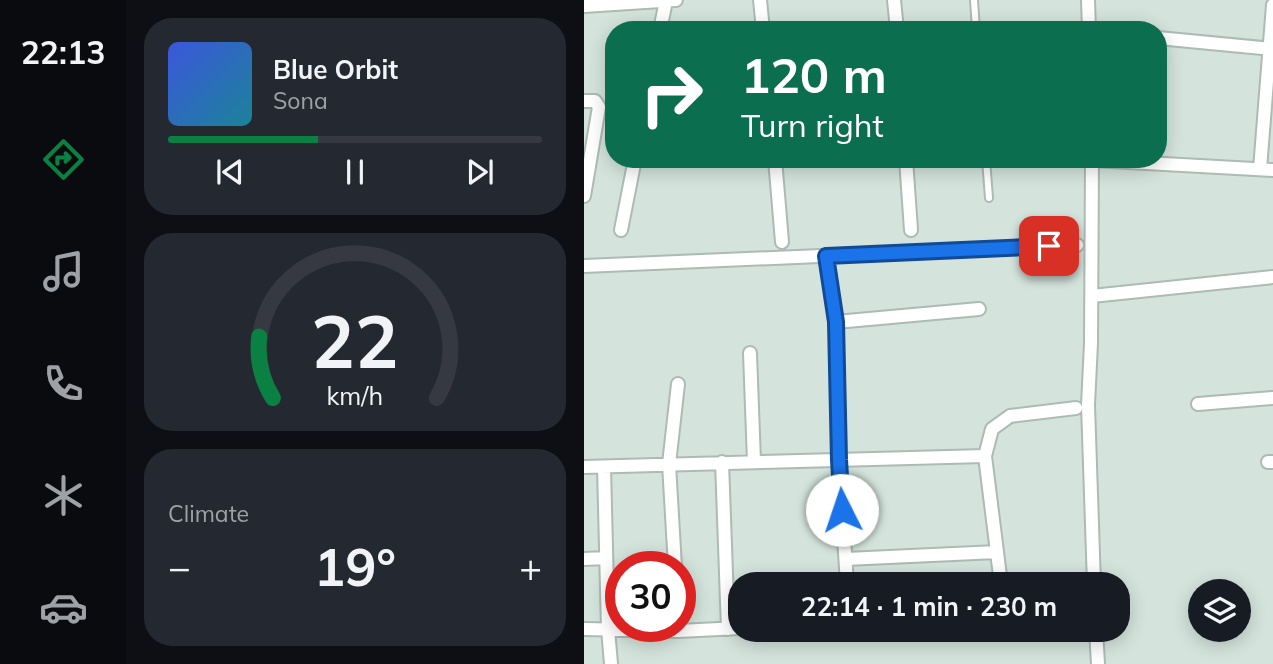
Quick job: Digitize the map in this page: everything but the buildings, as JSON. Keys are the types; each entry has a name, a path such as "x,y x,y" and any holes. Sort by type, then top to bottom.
{"street":[{"path":"584,6 607,2 676,0"},
{"path":"760,0 762,21"},
{"path":"894,0 896,21"},
{"path":"1088,0 1089,21"},
{"path":"662,21 666,1"},
{"path":"1167,164 1266,169 1272,5"},
{"path":"1167,39 1271,49"},
{"path":"584,101 595,101 599,107 585,188"},
{"path":"621,230 633,168"},
{"path":"776,168 782,242"},
{"path":"907,168 911,230"},
{"path":"1092,168 1092,296 1088,405 1094,572"},
{"path":"584,266 1077,245"},
{"path":"826,256 836,322 839,460 847,572"},
{"path":"1092,296 1272,277"},
{"path":"836,322 980,309"},
{"path":"750,353 754,461"},
{"path":"674,551 669,464 678,384"},
{"path":"1198,404 1272,398"},
{"path":"1000,572 985,456 992,429 1010,416 1076,408"},
{"path":"584,467 985,456"},
{"path":"722,462 730,572"},
{"path":"604,467 606,551"},
{"path":"846,559 997,552"},
{"path":"584,559 605,558"},
{"path":"584,629 605,629"},
{"path":"696,629 728,629"},
{"path":"609,642 611,664"},
{"path":"1097,642 1098,664"}],"lane":[{"path":"974,0 975,21"},
{"path":"987,168 989,198"}],"route":[{"path":"842,510 836,322 826,256 1049,246"}]}
